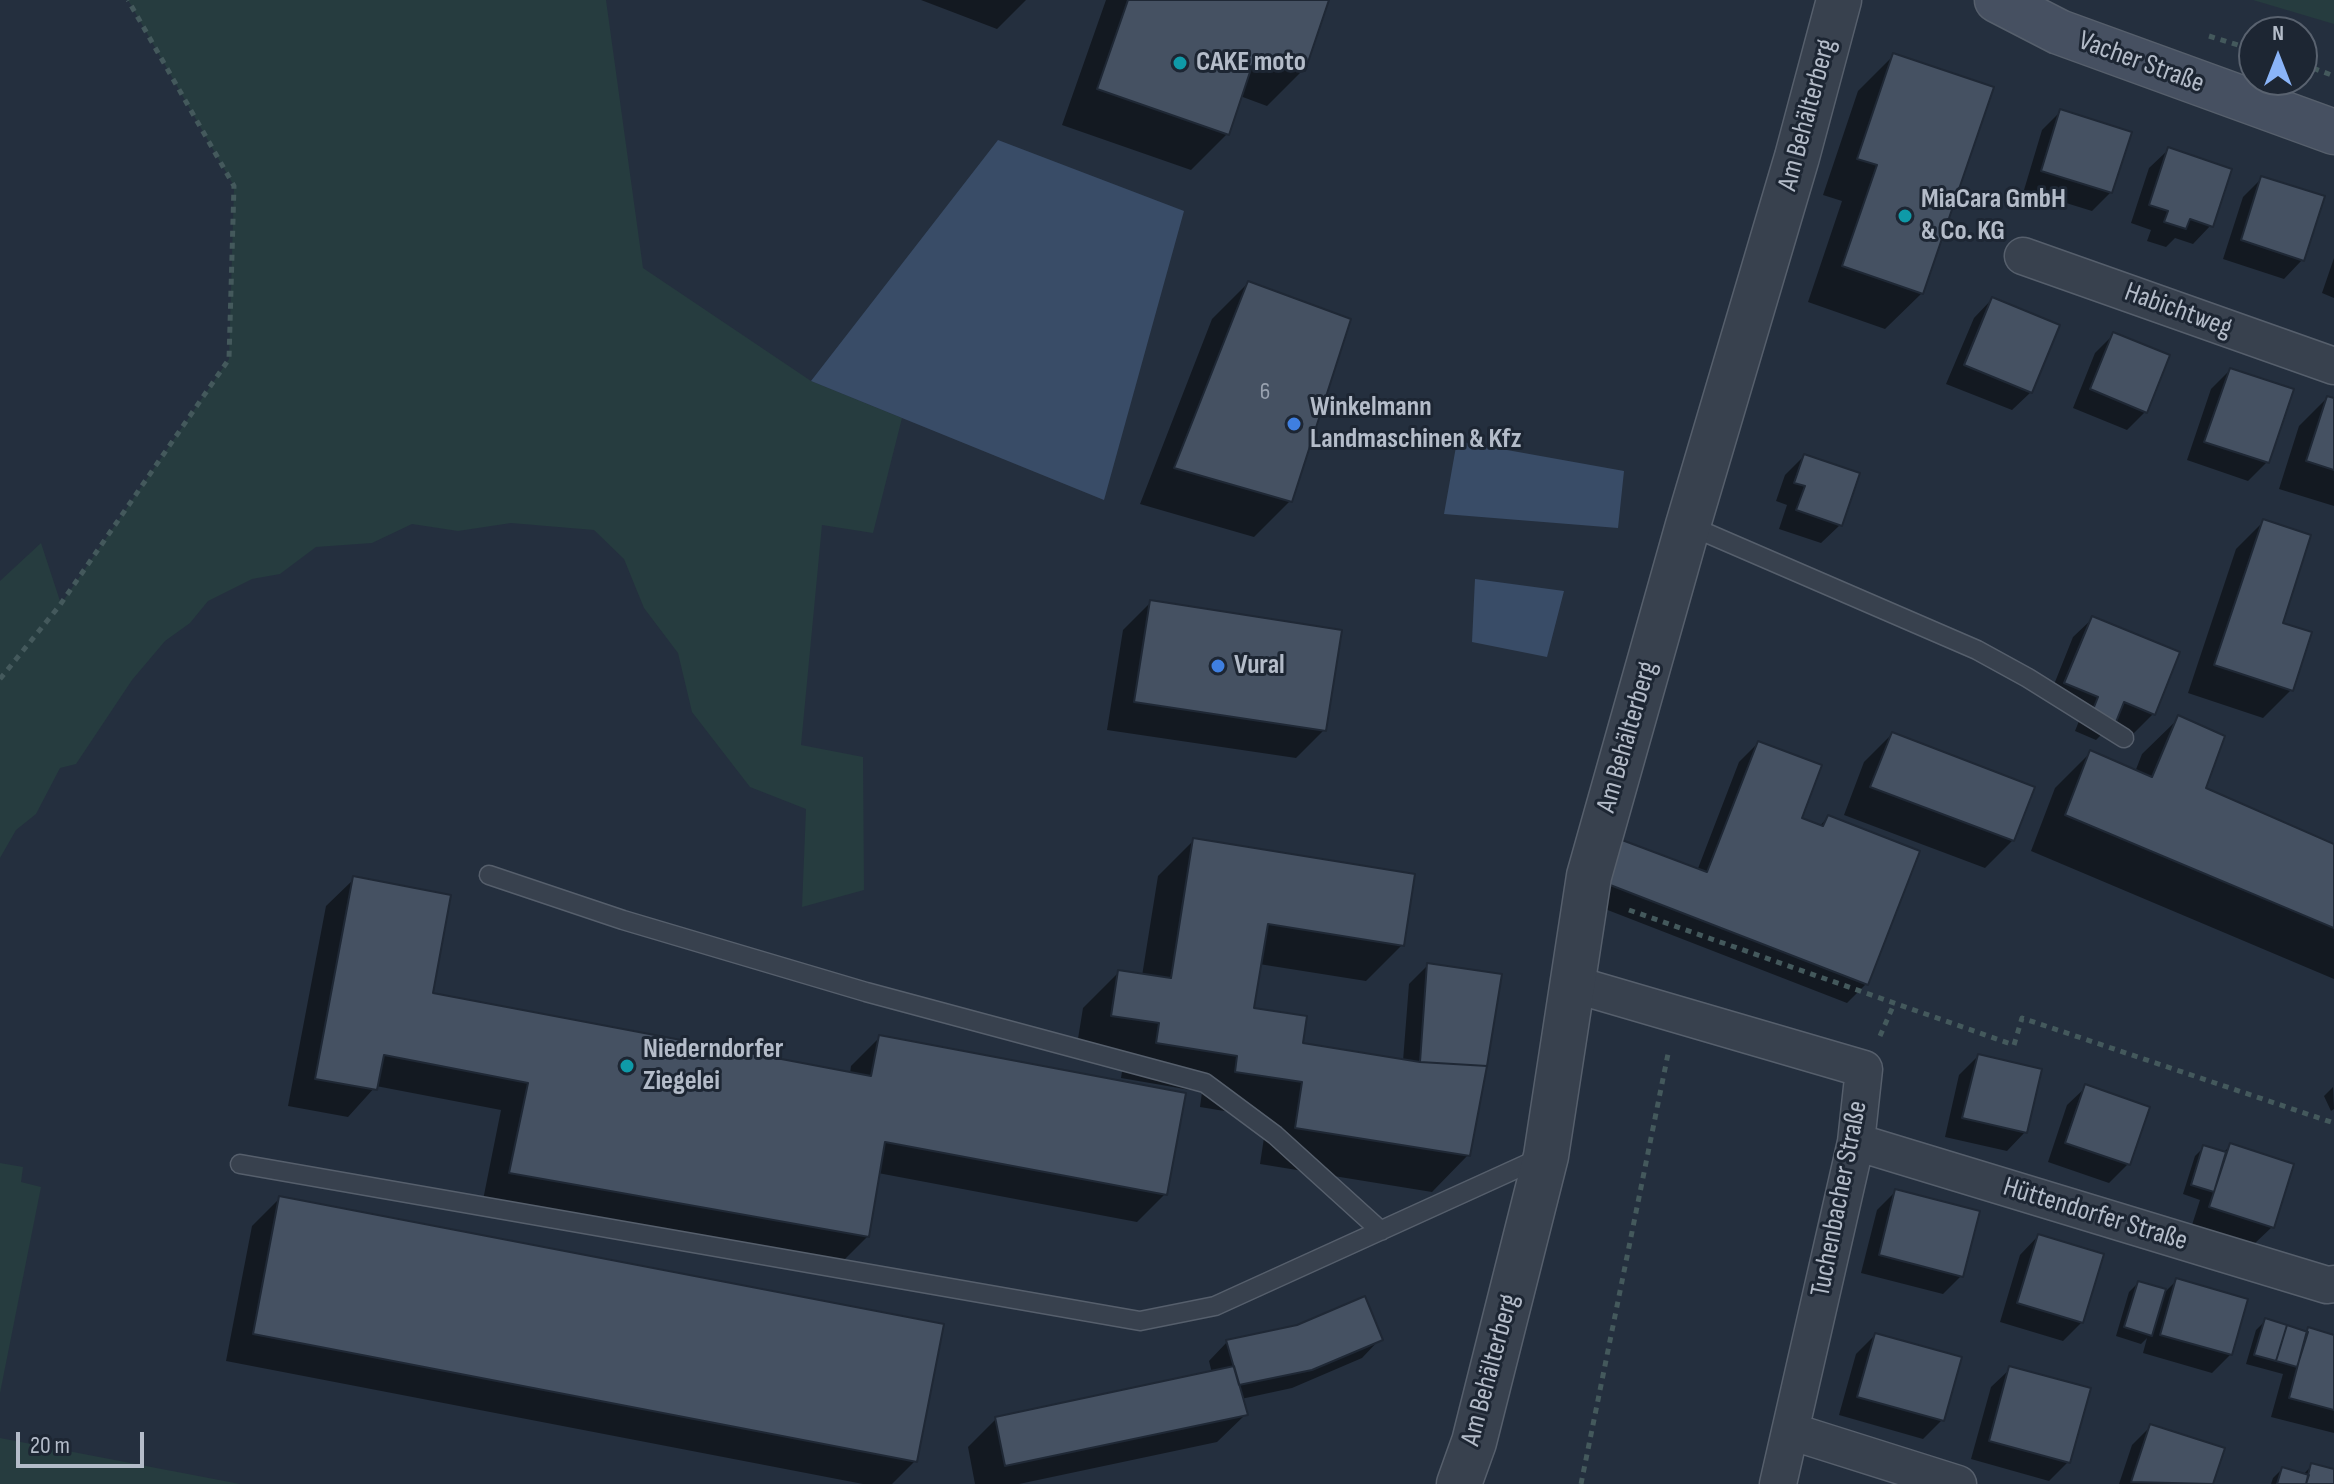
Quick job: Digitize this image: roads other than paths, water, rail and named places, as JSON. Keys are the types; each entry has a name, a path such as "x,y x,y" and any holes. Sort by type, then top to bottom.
{"main road":[{"name":"Vacher Straße","path":"1997,0 2059,32 2334,132"}],"street":[{"name":"Am Behälterberg","path":"1459,1484 1474,1442 1546,1156 1586,895 1597,849 1688,525 1797,157 1839,0"},
{"name":"Habichtweg","path":"2023,256 2334,366"},
{"name":"Tuchenbacher Straße","path":"1573,984 1864,1069 1856,1142 1778,1484"},
{"name":"Hüttendorfer Straße","path":"1856,1142 2327,1285 2334,1284"},
{"path":"1790,1431 1958,1484"}],"lane":[{"path":"1688,525 1977,650 2124,738"},
{"path":"489,875 623,920 866,992 1205,1083 1275,1135 1381,1231"},
{"path":"240,1164 1140,1321 1215,1306 1546,1156"}],"water":[{"path":"998,140 1184,211 1104,500 811,381"},
{"path":"1457,441 1624,471 1618,528 1444,514"},
{"path":"1475,579 1564,591 1547,657 1472,642"}],"place":[{"name":"CAKE moto","path":"1180,63"},
{"name":"MiaCara GmbH & Co. KG","path":"1905,216"},
{"name":"Winkelmann Landmaschinen & Kfz","path":"1294,424"},
{"name":"Vural","path":"1218,666"},
{"name":"Niederndorfer Ziegelei","path":"627,1066"}]}
